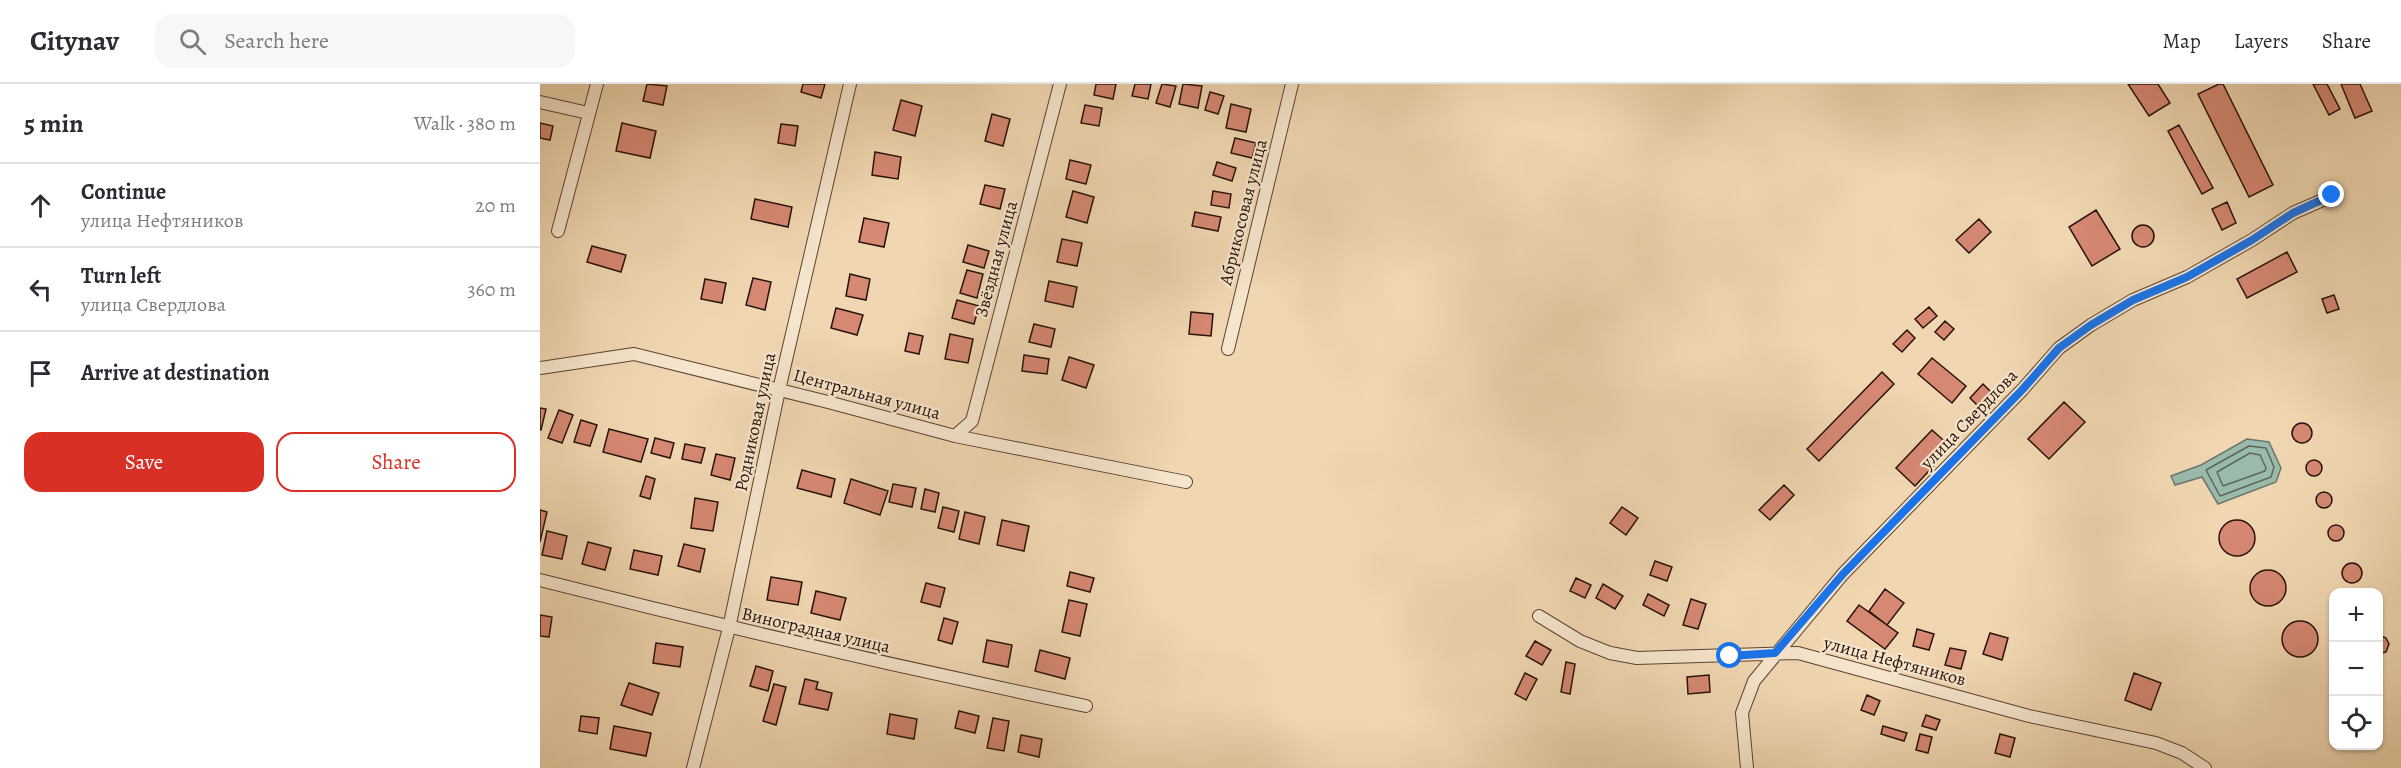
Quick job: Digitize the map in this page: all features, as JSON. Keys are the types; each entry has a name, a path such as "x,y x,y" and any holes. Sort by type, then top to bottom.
{"street":[{"path":"558,231 597,84"},
{"name":"Родниковая улица","path":"693,768 729,628 779,390 850,84"},
{"name":"Звёздная улица","path":"955,436 972,422 1060,84"},
{"name":"Абрикосовая улица","path":"1228,349 1292,84"},
{"path":"540,102 588,113"},
{"name":"улица Свердлова","path":"1747,768 1742,713 1754,681 1843,574 2015,397 2059,348 2091,325 2125,305 2187,277 2252,240 2293,213 2332,195"},
{"name":"Центральная улица","path":"540,368 634,354 955,436 1186,482"},
{"name":"Виноградная улица","path":"540,580 729,628 1086,706"},
{"name":"улица Нефтяников","path":"1539,616 1580,641 1610,653 1637,658 1798,653 2029,716 2156,743 2182,753 2205,768"}],"water":[{"path":"2247,439 2269,442 2281,468 2276,482 2218,504 2202,477 2175,485 2171,476 2201,465"}],"building":[{"path":"647,84 667,86 663,105 643,101"},
{"path":"803,84 825,84 821,98 801,92"},
{"path":"1096,84 1116,84 1113,99 1094,95"},
{"path":"1135,84 1151,84 1148,99 1132,96"},
{"path":"1162,84 1176,86 1170,107 1156,103"},
{"path":"1183,84 1202,86 1198,108 1179,104"},
{"path":"2128,84 2158,84 2170,103 2149,116"},
{"path":"2223,84 2273,185 2249,197 2198,94"},
{"path":"2313,84 2327,84 2340,109 2329,115"},
{"path":"2341,84 2360,84 2372,111 2355,118"},
{"path":"1210,92 1224,96 1218,114 1205,110"},
{"path":"901,100 922,106 915,136 893,130"},
{"path":"1231,104 1251,109 1246,132 1226,128"},
{"path":"1085,105 1102,108 1099,126 1081,123"},
{"path":"992,114 1010,119 1003,146 985,141"},
{"path":"540,123 553,126 550,140 540,138"},
{"path":"622,123 656,131 650,158 616,151"},
{"path":"781,124 798,126 795,146 778,143"},
{"path":"2179,125 2213,188 2202,194 2168,131"},
{"path":"1235,138 1256,143 1252,158 1231,153"},
{"path":"875,152 901,157 898,179 872,175"},
{"path":"1070,160 1091,165 1086,184 1066,179"},
{"path":"1217,162 1236,168 1232,181 1213,175"},
{"path":"985,185 1005,189 1000,209 980,204"},
{"path":"1073,191 1094,197 1087,223 1066,217"},
{"path":"1213,191 1231,194 1229,208 1211,205"},
{"path":"755,199 792,207 788,227 751,219"},
{"path":"2227,202 2236,223 2222,230 2212,209"},
{"path":"2096,210 2120,249 2092,266 2069,227"},
{"path":"1195,212 1221,217 1218,231 1192,226"},
{"path":"864,218 889,223 884,247 859,242"},
{"path":"1979,219 1991,232 1969,253 1956,240"},
{"path":"2143,225 2151,228 2154,236 2151,244 2143,247 2135,244 2132,236 2135,228"},
{"path":"1062,239 1082,243 1077,266 1057,262"},
{"path":"968,245 989,251 984,268 963,262"},
{"path":"592,246 626,255 621,272 587,262"},
{"path":"2287,252 2297,272 2247,298 2237,279"},
{"path":"967,270 983,274 977,298 960,293"},
{"path":"850,274 870,279 866,300 846,296"},
{"path":"753,278 771,282 765,310 746,305"},
{"path":"705,279 726,283 722,303 701,299"},
{"path":"1049,281 1077,287 1073,307 1045,301"},
{"path":"2334,295 2339,309 2327,313 2322,299"},
{"path":"957,300 979,306 974,324 952,318"},
{"path":"1929,307 1937,316 1923,328 1915,319"},
{"path":"836,308 863,315 857,335 831,328"},
{"path":"1191,312 1213,314 1211,336 1189,334"},
{"path":"1945,321 1954,329 1944,340 1935,332"},
{"path":"1034,324 1055,329 1051,347 1029,342"},
{"path":"1907,330 1915,338 1902,352 1893,344"},
{"path":"909,333 923,336 919,354 905,351"},
{"path":"950,334 973,339 968,363 945,359"},
{"path":"1024,355 1049,359 1047,374 1022,371"},
{"path":"1069,357 1094,365 1086,388 1062,380"},
{"path":"1932,358 1966,386 1952,403 1918,374"},
{"path":"1882,372 1894,384 1819,461 1807,449"},
{"path":"1983,384 1993,394 1980,408 1970,398"},
{"path":"2064,402 2085,422 2049,459 2028,439"},
{"path":"540,408 546,409 541,430 540,430"},
{"path":"559,410 573,415 562,443 548,438"},
{"path":"581,420 597,425 590,446 574,442"},
{"path":"2302,423 2309,426 2312,433 2309,440 2302,443 2295,440 2292,433 2295,426"},
{"path":"609,429 648,439 641,462 603,452"},
{"path":"1932,430 1951,447 1915,486 1896,468"},
{"path":"655,438 674,443 670,458 651,453"},
{"path":"685,444 705,448 701,463 682,459"},
{"path":"716,454 735,458 730,480 711,475"},
{"path":"2311,460 2317,460 2322,468 2320,474 2311,476 2306,471 2306,465"},
{"path":"802,470 835,479 831,497 797,488"},
{"path":"646,476 655,479 650,499 640,496"},
{"path":"851,479 888,491 880,515 844,503"},
{"path":"893,484 916,488 912,507 889,502"},
{"path":"1784,485 1794,495 1770,520 1759,510"},
{"path":"925,489 939,493 935,512 921,509"},
{"path":"2321,492 2327,492 2332,500 2330,506 2321,508 2316,503 2316,497"},
{"path":"695,498 718,502 713,531 691,528"},
{"path":"943,507 959,511 954,532 938,528"},
{"path":"1622,507 1638,518 1626,535 1610,523"},
{"path":"540,510 547,512 540,542"},
{"path":"965,512 985,517 979,544 959,539"},
{"path":"1002,520 1029,526 1024,551 997,545"},
{"path":"2237,520 2250,525 2255,538 2250,551 2237,556 2224,551 2219,538 2224,525"},
{"path":"2333,525 2339,525 2344,533 2342,539 2333,541 2328,536 2328,530"},
{"path":"547,531 567,536 562,559 542,555"},
{"path":"588,542 611,548 605,570 582,564"},
{"path":"684,544 705,549 700,572 678,566"},
{"path":"634,550 662,556 658,575 630,569"},
{"path":"1655,561 1672,567 1667,581 1650,575"},
{"path":"2352,563 2359,566 2362,573 2359,580 2352,583 2345,580 2342,573 2345,566"},
{"path":"2268,570 2281,575 2286,588 2281,601 2268,606 2255,601 2250,588 2255,575"},
{"path":"1070,572 1094,578 1090,592 1067,586"},
{"path":"771,577 802,582 798,605 767,600"},
{"path":"1576,578 1591,585 1585,598 1570,591"},
{"path":"926,583 945,588 940,607 921,602"},
{"path":"1603,584 1623,596 1615,609 1596,598"},
{"path":"1885,589 1904,603 1887,625 1869,611"},
{"path":"816,591 846,598 840,620 811,613"},
{"path":"1648,594 1669,605 1664,616 1643,605"},
{"path":"1691,599 1706,604 1698,629 1683,625"},
{"path":"1069,600 1087,604 1080,636 1062,632"},
{"path":"1859,605 1898,633 1885,649 1847,621"},
{"path":"540,615 552,617 549,637 540,636"},
{"path":"944,618 958,622 952,644 938,640"},
{"path":"2300,621 2313,626 2318,639 2313,652 2300,657 2287,652 2282,639 2287,626"},
{"path":"1917,629 1934,634 1929,650 1913,646"},
{"path":"1990,633 2008,638 2002,660 1983,654"},
{"path":"2383,637 2389,644 2386,652 2383,653"},
{"path":"987,640 1012,645 1008,667 983,662"},
{"path":"1535,641 1551,650 1542,665 1526,656"},
{"path":"656,643 683,647 680,667 653,663"},
{"path":"1950,648 1966,651 1961,669 1945,665"},
{"path":"1040,650 1070,658 1065,679 1035,671"},
{"path":"1566,662 1575,664 1570,694 1561,692"},
{"path":"756,666 773,671 768,691 750,686"},
{"path":"1525,673 1537,679 1526,700 1515,694"},
{"path":"2134,673 2161,683 2151,710 2125,700"},
{"path":"1709,675 1710,692 1688,694 1687,677"},
{"path":"805,679 818,682 816,689 832,693 828,710 799,704"},
{"path":"629,683 659,693 652,715 621,705"},
{"path":"774,684 786,687 776,725 763,721"},
{"path":"1867,695 1880,701 1874,715 1861,710"},
{"path":"959,711 979,716 975,733 955,728"},
{"path":"890,714 917,719 914,739 887,734"},
{"path":"1926,715 1940,720 1936,730 1922,726"},
{"path":"581,716 599,718 597,734 579,731"},
{"path":"993,718 1009,721 1004,751 987,748"},
{"path":"614,726 651,733 646,756 610,749"},
{"path":"1883,726 1907,733 1904,741 1881,734"},
{"path":"1920,734 1932,737 1928,753 1916,750"},
{"path":"2000,734 2015,738 2010,757 1995,753"},
{"path":"1021,735 1042,739 1039,757 1018,752"}],"route":[{"path":"1730,656 1775,653 1843,574 2023,389 2059,348 2091,325 2133,300 2187,277 2252,240 2293,213 2332,195"}]}
